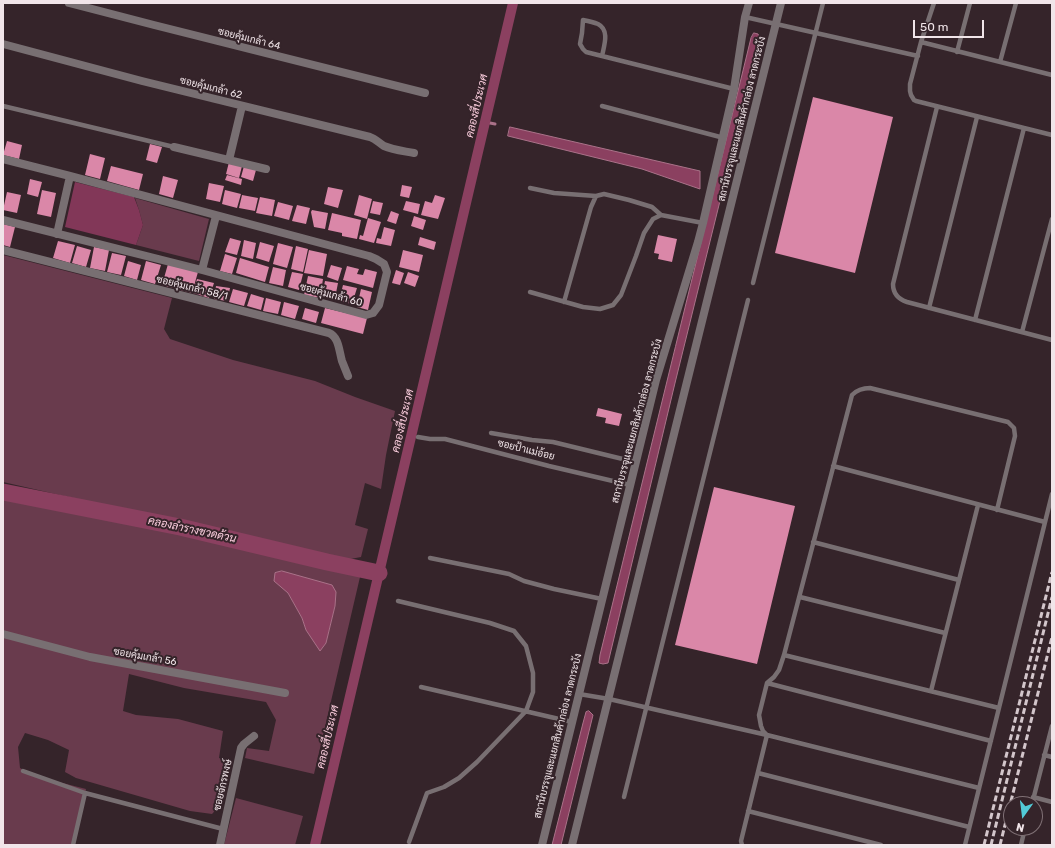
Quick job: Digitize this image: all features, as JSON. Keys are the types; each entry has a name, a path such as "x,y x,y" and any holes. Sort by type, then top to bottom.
{"street":[{"name":"ซอยคุ้มเกล้า 64","path":"69,3 425,93"},
{"name":"สถานีบรรจุและแยกสินค้ากล่อง ลาดกระบัง","path":"542,845 656,380 698,242 724,138 734,89 745,17 749,3"},
{"name":"สถานีบรรจุและแยกสินค้ากล่อง ลาดกระบัง","path":"572,845 781,3"},
{"name":"ซอยคุ้มเกล้า 62","path":"3,44 142,81 375,138 383,145 390,148 414,153"},
{"path":"229,160 242,106"},
{"path":"174,147 266,170"},
{"name":"ซอยคุ้มเกล้า 60","path":"3,160 70,176 376,259 384,264 387,272 379,305 373,313 366,314 202,270 3,220"},
{"path":"57,234 70,176"},
{"path":"202,270 216,216"},
{"name":"ซอยคุ้มเกล้า 58/1","path":"3,250 332,334 336,338 348,376"},
{"name":"ซอยคุ้มเกล้า 56","path":"3,634 90,657 285,693"},
{"name":"ซอยจักรพงษ์","path":"220,845 241,748 254,736"}],"lane":[{"path":"753,283 823,3"},
{"path":"934,3 921,42 910,84 911,95 915,101 1052,135"},
{"path":"958,52 970,3"},
{"path":"1000,62 1016,3"},
{"path":"745,17 918,56"},
{"path":"602,56 606,42 604,29 599,25 583,20 580,44 586,52 602,56 734,89"},
{"path":"921,42 1052,75"},
{"path":"3,106 174,147"},
{"path":"602,106 724,138"},
{"path":"937,107 893,284 895,294 903,301 1052,340"},
{"path":"929,308 977,117"},
{"path":"975,320 1024,128"},
{"path":"530,188 554,193 596,196 604,194 652,207 661,215 703,223"},
{"path":"564,302 591,207 596,196"},
{"path":"530,292 583,307 600,309 613,305 621,295 644,233 653,219 661,215"},
{"path":"1022,332 1052,219"},
{"path":"624,797 748,300"},
{"path":"742,845 741,841 767,735 761,726 758,715 767,683 779,670 784,655 852,395 863,388 870,388 1008,422 1014,428 1014,436 997,510"},
{"path":"491,433 553,442 636,462"},
{"name":"ซอยป้าแม่อ้อย","path":"418,437 445,439 548,466 630,485"},
{"path":"833,466 1045,522"},
{"path":"965,845 1052,494"},
{"path":"931,691 978,505"},
{"path":"814,542 959,580"},
{"path":"430,558 509,574 524,581 602,599"},
{"path":"800,597 945,634"},
{"path":"398,601 490,623 514,631 526,646 533,673 533,692 526,711 477,762 459,778 444,787 427,793 409,842"},
{"path":"784,655 999,708"},
{"path":"767,683 991,741"},
{"path":"421,687 572,722"},
{"path":"579,694 609,699 767,735 979,788"},
{"path":"1033,796 1052,726"},
{"path":"1044,755 1052,757"},
{"path":"23,771 85,794 223,829"},
{"path":"758,773 969,827"},
{"path":"74,845 85,794"},
{"path":"748,811 881,845"}],"shaded area":[{"path":"754,33 758,34 760,39 608,663 603,664 599,663 600,655 751,38"},
{"path":"510,127 700,171 700,189 642,169 508,136"},
{"path":"75,182 134,197 143,225 136,245 65,227"},
{"path":"135,198 209,219 199,261 136,245 143,225"},
{"path":"3,255 172,298 164,329 170,339 233,360 315,381 395,411 381,489 365,483 355,525 368,529 361,557 345,560 3,482"},
{"path":"3,495 351,570 360,577 314,774 245,758 247,748 269,751 276,720 266,702 184,688 129,674 123,711 136,715 178,719 223,731 219,758 231,762 223,802 212,814 190,811 76,778 65,772 69,750 48,740 25,733 18,747 20,768 35,776 86,789 72,845 3,845","holes":["288,593 335,606 326,643 320,650 306,630 302,618"]},
{"path":"282,571 332,585 336,592 335,606 326,643 320,651 306,630 302,618 288,593 274,581 275,573"},
{"path":"589,711 593,715 561,845 552,845 586,712"},
{"path":"236,798 303,816 295,845 224,845"}],"building":[{"path":"813,97 893,117 855,273 775,253"},
{"path":"7,141 22,145 19,159 3,155"},
{"path":"150,144 162,147 157,163 146,160"},
{"path":"90,154 105,158 100,179 85,175"},
{"path":"229,162 242,166 239,178 226,174"},
{"path":"111,166 143,174 139,190 107,181"},
{"path":"244,166 256,170 253,181 241,177"},
{"path":"227,175 242,179 241,185 225,180"},
{"path":"163,176 178,180 173,198 159,194"},
{"path":"30,179 42,182 38,197 27,194"},
{"path":"209,183 224,186 220,202 206,199"},
{"path":"402,185 412,187 409,198 400,196"},
{"path":"328,187 343,190 338,208 324,204"},
{"path":"42,190 56,193 51,217 37,214"},
{"path":"225,190 241,194 237,208 222,204"},
{"path":"7,192 21,195 17,213 3,210"},
{"path":"242,195 258,198 255,211 239,208"},
{"path":"359,195 372,199 367,219 354,215"},
{"path":"435,195 445,198 438,219 421,215 425,201 432,203"},
{"path":"260,197 275,200 272,216 256,213"},
{"path":"373,201 383,203 380,215 370,213"},
{"path":"406,201 420,204 418,214 403,210"},
{"path":"278,202 293,206 289,220 274,216"},
{"path":"297,205 310,208 306,224 292,221"},
{"path":"312,210 328,213 325,229 314,227 311,212"},
{"path":"391,211 399,214 396,224 387,221"},
{"path":"332,213 361,220 357,239 342,236 342,233 328,230"},
{"path":"414,216 426,220 423,230 411,226"},
{"path":"368,218 381,222 374,243 359,239 360,235 363,236"},
{"path":"3,224 15,227 10,247 3,245"},
{"path":"384,227 395,230 391,246 376,243 377,238 381,239"},
{"path":"658,235 677,239 672,262 658,259 659,254 654,253"},
{"path":"420,237 436,242 434,250 418,245"},
{"path":"230,238 241,241 237,255 225,252"},
{"path":"244,240 256,243 253,259 241,256"},
{"path":"58,241 75,245 70,263 53,258"},
{"path":"260,242 274,246 269,262 256,258"},
{"path":"278,243 293,247 287,268 273,264"},
{"path":"77,246 91,250 86,267 72,263"},
{"path":"296,246 308,249 303,272 291,269"},
{"path":"94,247 109,250 105,271 90,268"},
{"path":"309,250 327,254 323,276 304,273"},
{"path":"403,250 423,255 419,272 399,267"},
{"path":"112,253 126,256 121,275 107,272"},
{"path":"225,254 237,258 232,274 220,271"},
{"path":"240,258 269,267 265,282 236,273"},
{"path":"128,261 141,265 137,280 124,276"},
{"path":"146,261 161,265 155,284 141,280"},
{"path":"168,264 198,272 192,293 162,285"},
{"path":"331,265 342,268 338,281 327,277"},
{"path":"347,266 359,269 357,274 363,275 365,269 377,272 373,288 343,280"},
{"path":"273,267 286,270 283,286 269,283"},
{"path":"396,270 404,273 400,285 392,283"},
{"path":"292,272 303,274 299,290 288,287"},
{"path":"408,272 419,276 415,287 404,283"},
{"path":"308,276 323,279 320,298 304,295"},
{"path":"197,279 214,283 209,298 193,293"},
{"path":"325,281 338,283 335,298 322,296"},
{"path":"343,285 357,288 352,304 339,301"},
{"path":"216,286 230,288 227,301 214,299"},
{"path":"233,289 248,293 244,306 229,302"},
{"path":"361,289 372,292 368,310 357,307"},
{"path":"251,294 264,298 261,310 247,306"},
{"path":"266,298 281,302 278,314 263,311"},
{"path":"284,302 299,306 295,319 281,315"},
{"path":"305,308 319,312 316,323 302,319"},
{"path":"325,308 367,318 363,334 321,323"},
{"path":"598,408 622,414 619,426 605,423 606,418 596,416"},
{"path":"714,487 795,506 757,664 675,645"}],"waterway":[{"name":"คลองสี่ประเวศ","path":"315,845 513,3"},
{"path":"485,122 495,124"},
{"name":"คลองลำรางชวดด้วน","path":"3,492 180,527 379,573"}],"railway":[{"path":"984,845 1052,572"},
{"path":"991,845 1052,597"},
{"path":"1000,845 1052,637"}]}
